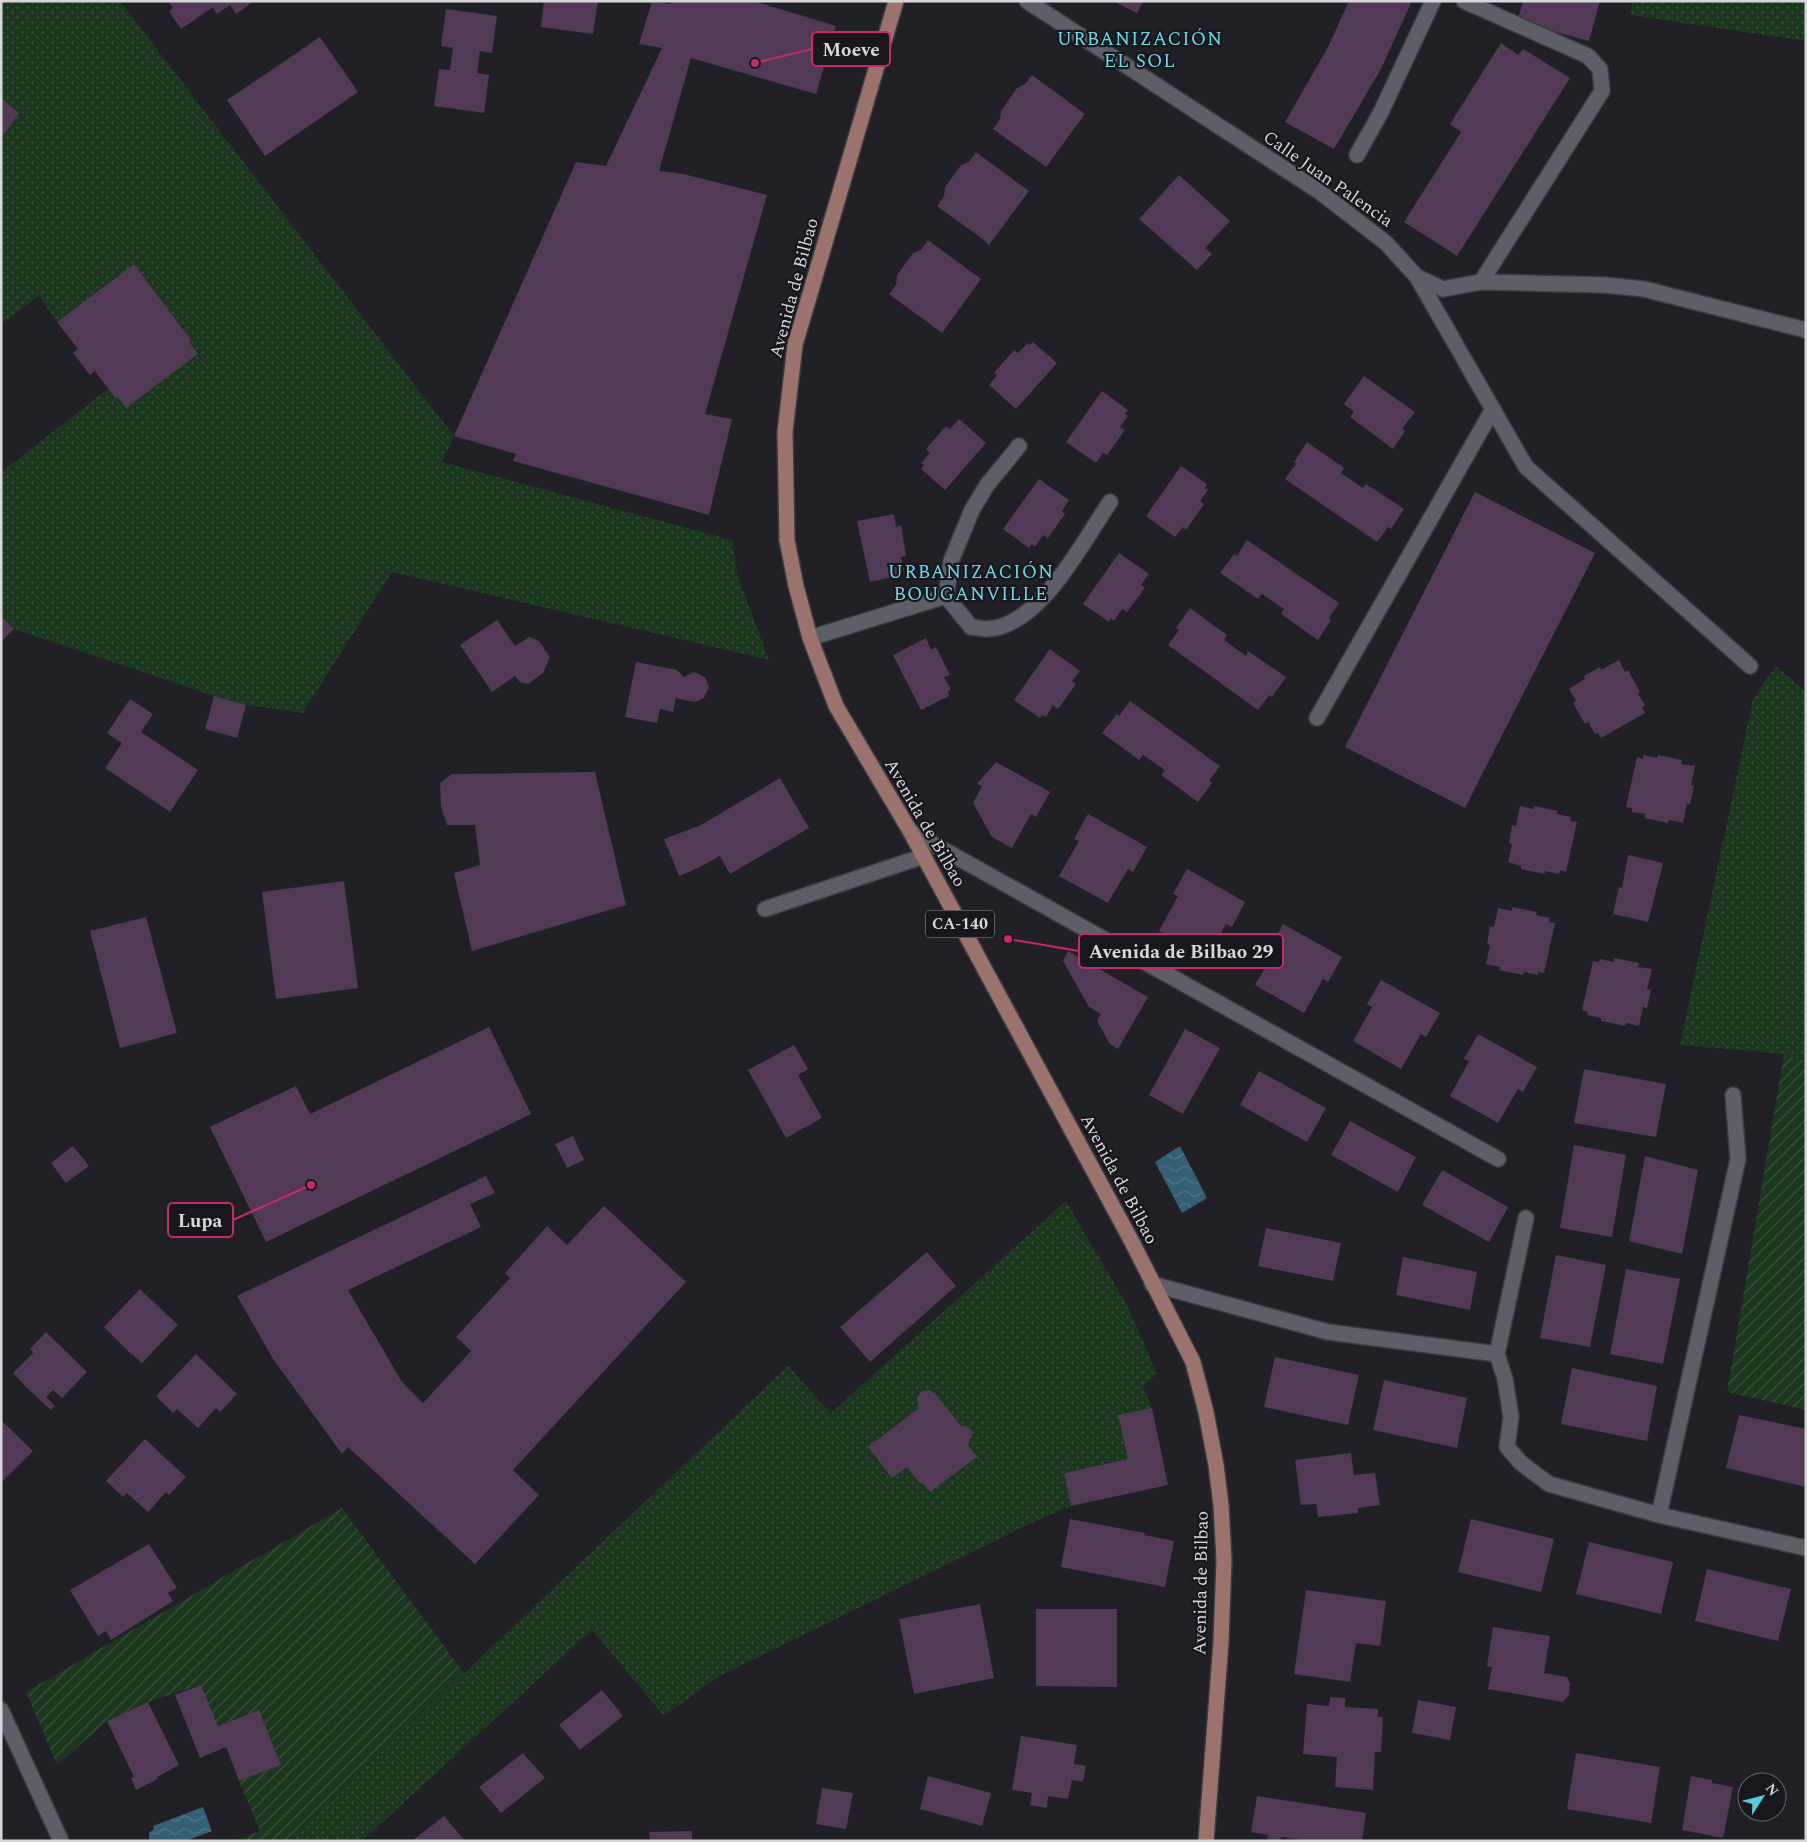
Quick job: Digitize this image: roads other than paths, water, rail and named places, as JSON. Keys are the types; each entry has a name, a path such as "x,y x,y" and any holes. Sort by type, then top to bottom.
{"main road":[{"name":"Avenida de Bilbao","path":"896,1 795,345 785,432 787,540 796,586 810,638 836,706 924,856 1132,1242 1193,1362 1206,1412 1216,1465 1221,1505 1224,1560 1221,1642 1206,1841"}],"street":[{"name":"Calle Juan Palencia","path":"1027,1 1320,192 1386,243 1416,277 1443,289 1481,282 1604,285 1644,289 1806,330"},
{"path":"1358,155 1381,112 1433,1"},
{"path":"1464,1 1588,56 1600,69 1602,91 1481,282"},
{"path":"1416,277 1526,466 1750,666"},
{"path":"1317,718 1493,409"},
{"path":"1019,446 987,485 972,510 951,561 946,596 971,626 986,629 1003,626 1025,615 1045,598 1110,502"},
{"path":"810,638 946,596"},
{"path":"910,831 1498,1159"},
{"path":"765,909 924,856"},
{"path":"1659,1515 1738,1159 1733,1095"},
{"path":"1526,1218 1497,1354 1505,1379 1511,1417 1507,1447 1521,1463 1549,1484 1659,1515 1806,1548"},
{"path":"1152,1284 1328,1332 1497,1354"},
{"path":"1,1710 61,1841"}],"water":[{"path":"1180,1146 1207,1198 1182,1213 1155,1162"},
{"path":"203,1807 212,1831 186,1841 149,1841 149,1833 154,1829 153,1826"}],"place":[{"name":"Moeve","path":"755,63"},
{"name":"Avenida de Bilbao 29","path":"1008,939"},
{"name":"Lupa","path":"311,1185"}],"district":[{"name":"URBANIZACIÓN EL SOL","path":"1140,50"},
{"name":"URBANIZACIÓN BOUGANVILLE","path":"971,583"}]}
